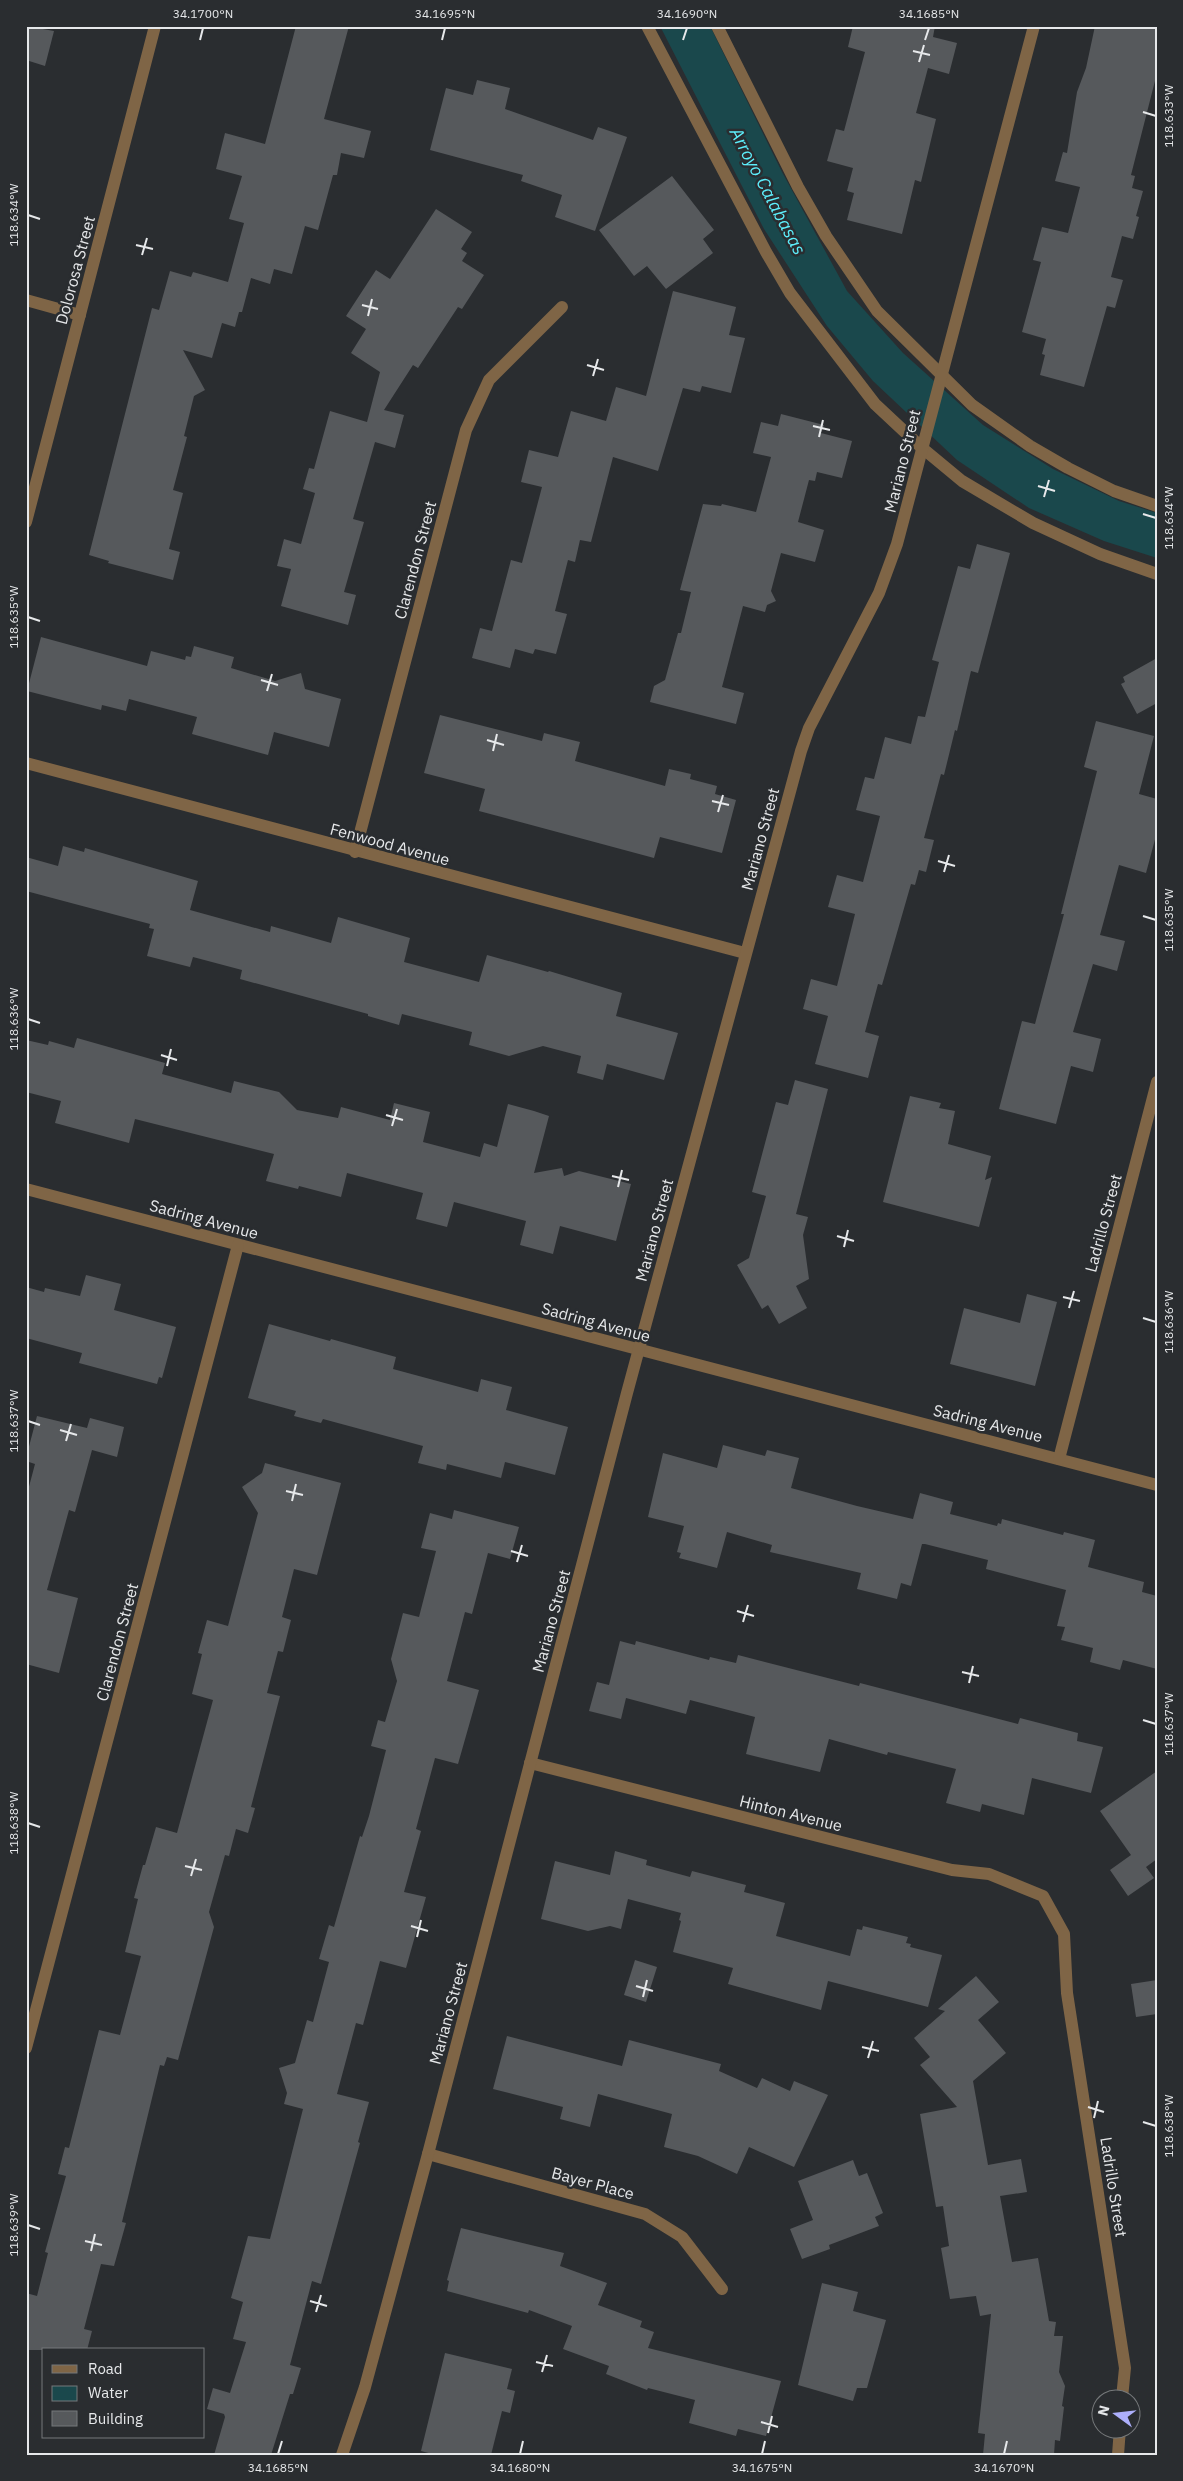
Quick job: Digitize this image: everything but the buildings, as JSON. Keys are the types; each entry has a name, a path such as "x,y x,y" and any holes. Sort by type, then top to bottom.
{"street":[{"name":"Dolorosa Street","path":"26,522 155,26"},
{"path":"647,26 766,252 790,293 875,404 921,447 956,476 1033,523 1100,554 1157,574"},
{"path":"717,26 798,187 846,269 877,311 907,343 941,373 972,405 1030,446 1114,491 1157,506"},
{"name":"Mariano Street","path":"342,2455 364,2387 428,2154 639,1350 801,751 809,728 879,593 897,544 921,447 1034,26"},
{"path":"26,300 80,315"},
{"name":"Clarendon Street","path":"355,852 466,430 489,380 562,307"},
{"name":"Fenwood Avenue","path":"26,763 355,852 745,953"},
{"name":"Ladrillo Street","path":"1059,1458 1157,1082"},
{"name":"Sadring Avenue","path":"26,1189 1157,1485"},
{"name":"Clarendon Street","path":"26,2048 238,1245"},
{"name":"Hinton Avenue","path":"530,1763 952,1870 989,1874 1043,1896"},
{"name":"Ladrillo Street","path":"1043,1896 1064,1934 1067,1993 1125,2368 1123,2388"},
{"name":"Bayer Place","path":"428,2154 645,2214 682,2237 722,2289"},
{"path":"1118,2455 1119,2438"}],"water":[{"name":"Arroyo Calabasas","path":"660,26 710,26 782,172 847,291 903,353 983,425 1053,469 1119,501 1157,513 1157,558 1104,541 1029,508 957,460 873,381 827,326 764,229"}]}
